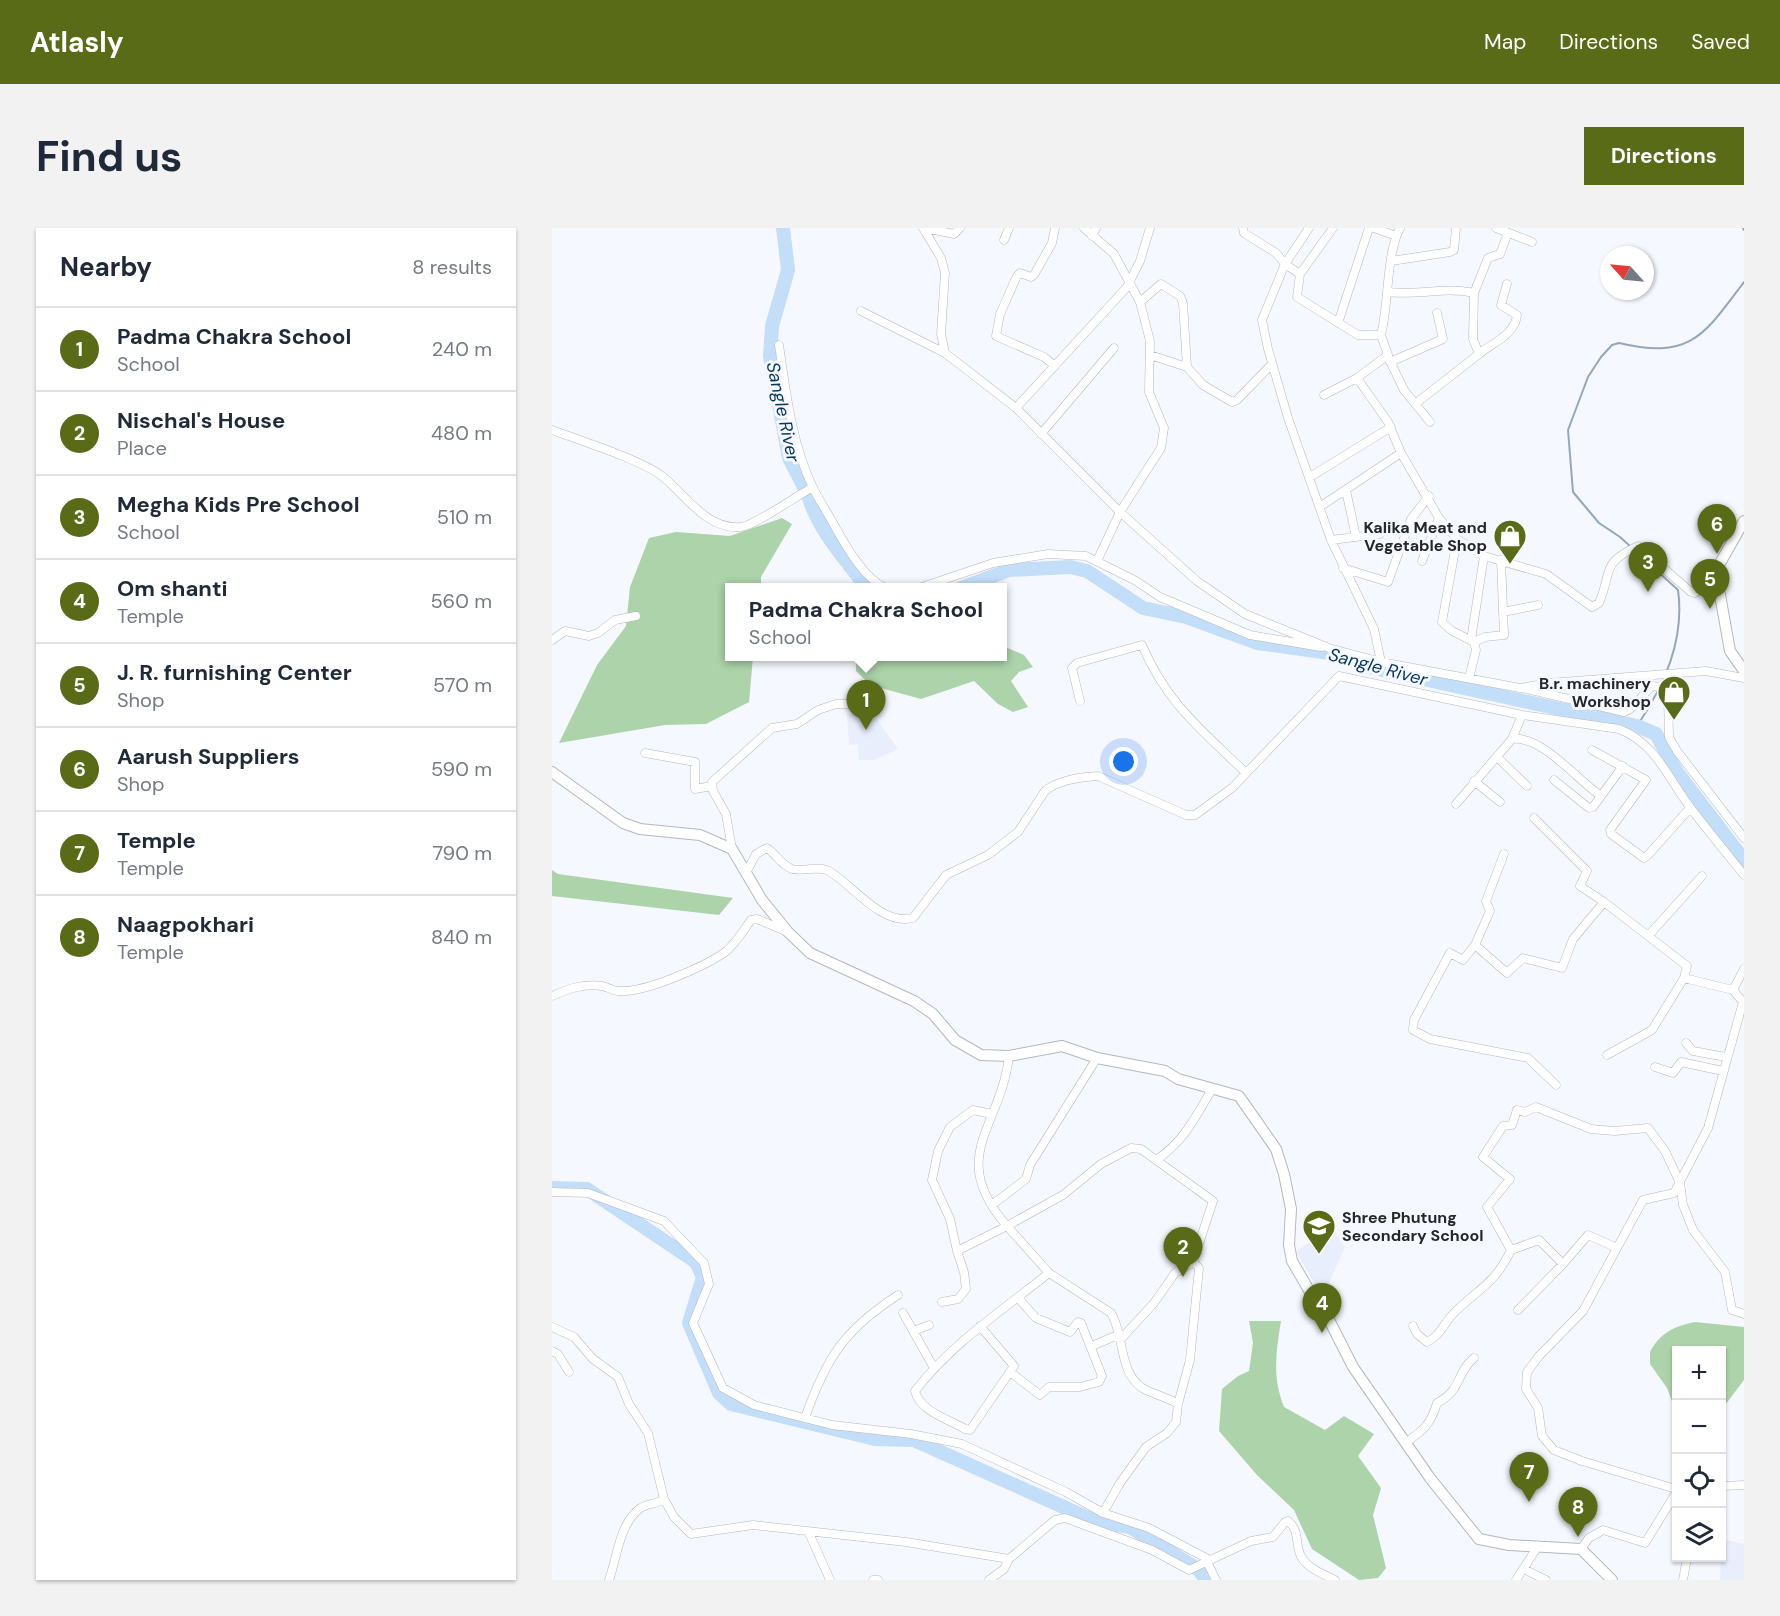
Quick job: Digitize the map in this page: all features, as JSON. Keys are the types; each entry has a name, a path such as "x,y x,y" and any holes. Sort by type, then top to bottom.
{"street":[{"path":"924,228 954,234 960,228"},
{"path":"924,228 941,258 945,273 941,334 945,353"},
{"path":"1004,240 1009,228"},
{"path":"1055,228 1052,243 1034,275 1031,277 1020,273 1017,276 1000,314 996,336 1044,357 1055,366"},
{"path":"1084,228 1114,254 1131,280 1140,302 1150,341 1149,392 1165,436 1144,478 1120,512 1096,561"},
{"path":"1092,236 1096,228"},
{"path":"1016,408 1131,280 1150,228"},
{"path":"1243,228 1244,233 1276,253 1285,264 1300,274"},
{"path":"1309,228 1285,264 1262,320 1272,364 1331,540 1374,629 1381,662"},
{"path":"1333,228 1300,274 1297,297 1358,335 1381,335"},
{"path":"1338,323 1369,228"},
{"path":"1374,228 1398,232 1391,261 1381,335 1404,390 1430,422"},
{"path":"1391,261 1454,250 1456,228"},
{"path":"1496,228 1532,242"},
{"path":"1479,354 1474,347 1472,332 1474,293 1488,258 1500,254 1508,233"},
{"path":"1140,302 1161,284 1180,296 1183,303 1187,367"},
{"path":"1415,404 1507,334 1517,315 1501,305 1507,284"},
{"path":"1388,292 1425,294 1454,288 1474,293"},
{"path":"861,311 945,353 1016,408 1120,512 1197,581 1245,614 1329,648 1381,662 1520,688 1624,712 1630,710 1649,689 1654,686 1661,688 1668,696 1669,737 1677,751 1744,838"},
{"path":"1324,395 1389,358 1443,339 1437,312"},
{"path":"779,345 786,397 798,444 813,487 851,554 877,583"},
{"path":"1041,434 1114,348"},
{"path":"1150,355 1187,367 1203,385 1232,402 1237,400 1272,364"},
{"path":"1357,378 1391,427 1401,453 1429,496 1439,518 1457,539 1484,556 1546,574 1592,607 1599,603 1611,563 1620,555 1638,546 1691,592 1695,593 1717,578"},
{"path":"1310,477 1391,427"},
{"path":"552,430 660,475 713,522 725,526 748,525 813,487"},
{"path":"1321,506 1401,453"},
{"path":"1346,490 1356,537"},
{"path":"1343,568 1388,582 1411,519 1429,496"},
{"path":"1422,561 1439,518"},
{"path":"1744,521 1719,565 1717,578 1730,651 1744,671"},
{"path":"1331,540 1380,534"},
{"path":"1457,539 1442,622 1452,632 1473,641 1504,635 1501,560"},
{"path":"933,583 993,563 1048,554 1086,556 1136,581 1160,597 1250,635 1301,646 1329,648"},
{"path":"1469,678 1476,650 1473,641 1484,556"},
{"path":"1503,612 1538,605"},
{"path":"552,640 565,631 589,636 598,633 615,620 636,616"},
{"path":"1080,701 1072,668 1077,663 1142,645 1149,662 1180,711 1246,773"},
{"path":"1520,688 1706,671 1744,678"},
{"path":"746,873 756,854 767,848 786,866 793,869 828,870 868,903 891,915 906,919 913,918 946,875 988,855 1018,832 1044,791 1051,786 1083,776 1098,776 1191,816 1232,788 1339,676 1522,715 1619,729 1633,735 1653,752 1690,808 1744,875"},
{"path":"645,753 695,762 695,789 712,786 717,778 772,728 797,724 818,710 836,704 861,704"},
{"path":"1456,804 1512,739 1522,715"},
{"path":"1512,739 1526,739 1554,757 1601,796"},
{"path":"1592,750 1646,780 1610,830 1611,834 1636,854 1644,858 1648,855 1690,808"},
{"path":"1497,757 1527,786"},
{"path":"1554,780 1588,808 1593,807 1623,766"},
{"path":"552,772 623,823 640,829 700,835 732,849"},
{"path":"1474,781 1500,802"},
{"path":"712,786 726,814 732,849 762,900 788,932 810,952 827,963 914,1001 933,1014 956,1040 964,1045 981,1055 1009,1056 1062,1046 1097,1058 1165,1071 1179,1079 1239,1096 1276,1149 1291,1209 1289,1245 1292,1261 1337,1334 1353,1367 1405,1443 1479,1539 1509,1545 1581,1549 1612,1580"},
{"path":"1534,818 1587,871 1580,886 1688,966 1684,978 1652,1030 1607,1055"},
{"path":"1504,854 1486,901 1490,911 1475,945 1463,960 1450,953 1414,1020 1413,1030 1430,1039 1528,1058 1556,1085"},
{"path":"1648,935 1702,876"},
{"path":"1475,945 1507,973 1523,958 1562,968 1573,939 1604,902"},
{"path":"552,996 586,986 603,986 619,992 661,981 703,964 725,952 751,920 757,919 788,932"},
{"path":"1733,990 1744,969"},
{"path":"1672,1489 1554,1450 1542,1436 1538,1408 1526,1389 1527,1372 1539,1356 1583,1311 1643,1200 1674,1193 1708,1128 1743,1003 1733,990 1684,978"},
{"path":"1686,1043 1693,1051 1726,1058"},
{"path":"1009,1056 1007,1076 978,1154 977,1167 992,1204 1007,1226 1050,1272 1111,1313 1120,1337 1126,1365 1143,1388 1165,1396 1178,1404"},
{"path":"992,1204 1026,1179 1030,1165 1097,1058"},
{"path":"1655,1067 1673,1073 1681,1062 1723,1071"},
{"path":"1156,1160 1168,1152 1187,1131 1212,1089"},
{"path":"1511,1250 1486,1207 1509,1179 1483,1157 1503,1126 1512,1125 1517,1110 1525,1112 1536,1107 1591,1129 1614,1131 1648,1128 1665,1151 1680,1183 1683,1205 1693,1230 1725,1272 1732,1310 1744,1314"},
{"path":"942,1302 958,1299 966,1289 964,1272 950,1219 932,1180 938,1152 950,1127 973,1110 992,1114"},
{"path":"957,1251 1063,1195 1101,1164 1131,1148 1141,1149 1213,1201 1193,1262 1175,1273 1154,1303 1120,1337 1092,1346"},
{"path":"552,1192 588,1193 664,1221 704,1263 709,1284 693,1323 723,1388 754,1405 832,1425 911,1434 962,1444 1066,1492 1103,1513 1149,1528 1208,1561 1216,1580"},
{"path":"1518,1310 1588,1235 1616,1247"},
{"path":"1413,1326 1417,1334 1427,1342 1436,1338 1452,1316 1485,1288 1503,1268 1511,1250 1539,1240 1563,1264"},
{"path":"1103,1513 1120,1483 1146,1447 1167,1433 1176,1422 1178,1404 1190,1360 1199,1268 1193,1262"},
{"path":"980,1326 1014,1366 978,1422 970,1430 965,1430 934,1414 915,1393 934,1368 980,1326 1050,1272"},
{"path":"805,1418 824,1367 834,1353 867,1315 898,1295"},
{"path":"1010,1372 1040,1395 1049,1387 1089,1386 1099,1382 1102,1376 1081,1323 1078,1322 1070,1332 1036,1318 1018,1298"},
{"path":"903,1312 934,1368"},
{"path":"914,1330 929,1324"},
{"path":"552,1327 574,1337 593,1359 618,1377 629,1404 648,1432 664,1498 674,1517 691,1534 753,1525 906,1542 1009,1559"},
{"path":"552,1351 558,1354 569,1372"},
{"path":"1405,1443 1425,1429 1432,1420 1437,1403 1452,1395 1466,1365 1474,1358"},
{"path":"1726,1486 1744,1485"},
{"path":"609,1580 630,1518 641,1507 659,1503 664,1498"},
{"path":"1581,1549 1589,1538 1603,1530 1645,1543 1672,1499"},
{"path":"989,1580 1004,1569 1009,1559 1055,1520 1065,1518 1152,1550 1188,1570 1251,1541 1273,1537 1288,1521 1297,1536 1302,1559 1310,1567 1335,1580"},
{"path":"809,1533 830,1580"},
{"path":"1516,1580 1538,1546"},
{"path":"1683,1580 1687,1562"},
{"path":"1524,1569 1546,1580"},
{"path":"873,1580 878,1580"}],"shaded area":[{"path":"871,711 898,749 874,760 859,760 858,744 849,745 847,715"},
{"name":"Shree Phutung Secondary School","path":"1331,1226 1345,1247 1327,1288 1319,1291 1296,1252"},
{"path":"1726,1540 1744,1544 1744,1580 1720,1580 1721,1562 1726,1562"}],"green space":[{"path":"782,518 792,524 761,577 761,583 725,583 725,661 753,661 749,702 706,724 665,725 559,743 597,665 626,626 630,587 649,538 676,532 730,536"},
{"path":"1007,648 1024,655 1033,667 1019,672 1011,681 1028,707 1013,712 998,704 974,681 921,699 870,685 856,671 856,661 1007,661"},
{"path":"552,870 558,874 733,898 719,915 552,896"},
{"path":"1249,1321 1281,1321 1276,1375 1284,1407 1325,1430 1344,1416 1374,1434 1358,1456 1381,1488 1373,1515 1386,1568 1378,1578 1359,1580 1312,1549 1294,1510 1257,1475 1219,1431 1222,1389 1238,1376 1249,1371 1253,1343"},
{"path":"1695,1322 1744,1327 1744,1380 1726,1404 1726,1346 1672,1346 1672,1401 1667,1388 1650,1364 1650,1352 1658,1340 1668,1331"}],"waterway":[{"name":"Sangle River","path":"783,228 788,270 772,326 770,356 789,458 804,487"},
{"path":"1637,726 1656,695 1670,662 1678,627 1678,590 1620,537 1599,523 1573,492 1568,430 1588,377 1612,345 1619,343 1663,348 1680,345 1694,339 1718,316 1744,282"},
{"name":"Sangle River","path":"808,495 826,533 863,583"},
{"name":"Sangle River","path":"974,583 1009,570 1070,567 1087,571 1143,608 1186,617 1257,643 1330,653 1364,666 1637,726 1656,734 1677,772 1744,860"},
{"path":"552,1188 587,1189 696,1262 703,1277 689,1323 719,1393 731,1404 875,1439 914,1440 1097,1522 1130,1527 1199,1570 1206,1580"}],"place":[{"name":"Aarush Suppliers","path":"1717,554"},
{"name":"Kalika Meat and Vegetable Shop","path":"1510,565"},
{"name":"Megha Kids Pre School","path":"1648,592"},
{"name":"J. R. furnishing Center","path":"1710,609"},
{"name":"B.r. machinery Workshop","path":"1674,721"},
{"name":"Padma Chakra School","path":"866,730"},
{"name":"Shree Phutung Secondary School","path":"1319,1255"},
{"name":"Nischal's House","path":"1183,1277"},
{"name":"Om shanti","path":"1322,1333"},
{"name":"Temple","path":"1529,1502"},
{"name":"Naagpokhari","path":"1578,1537"}]}
